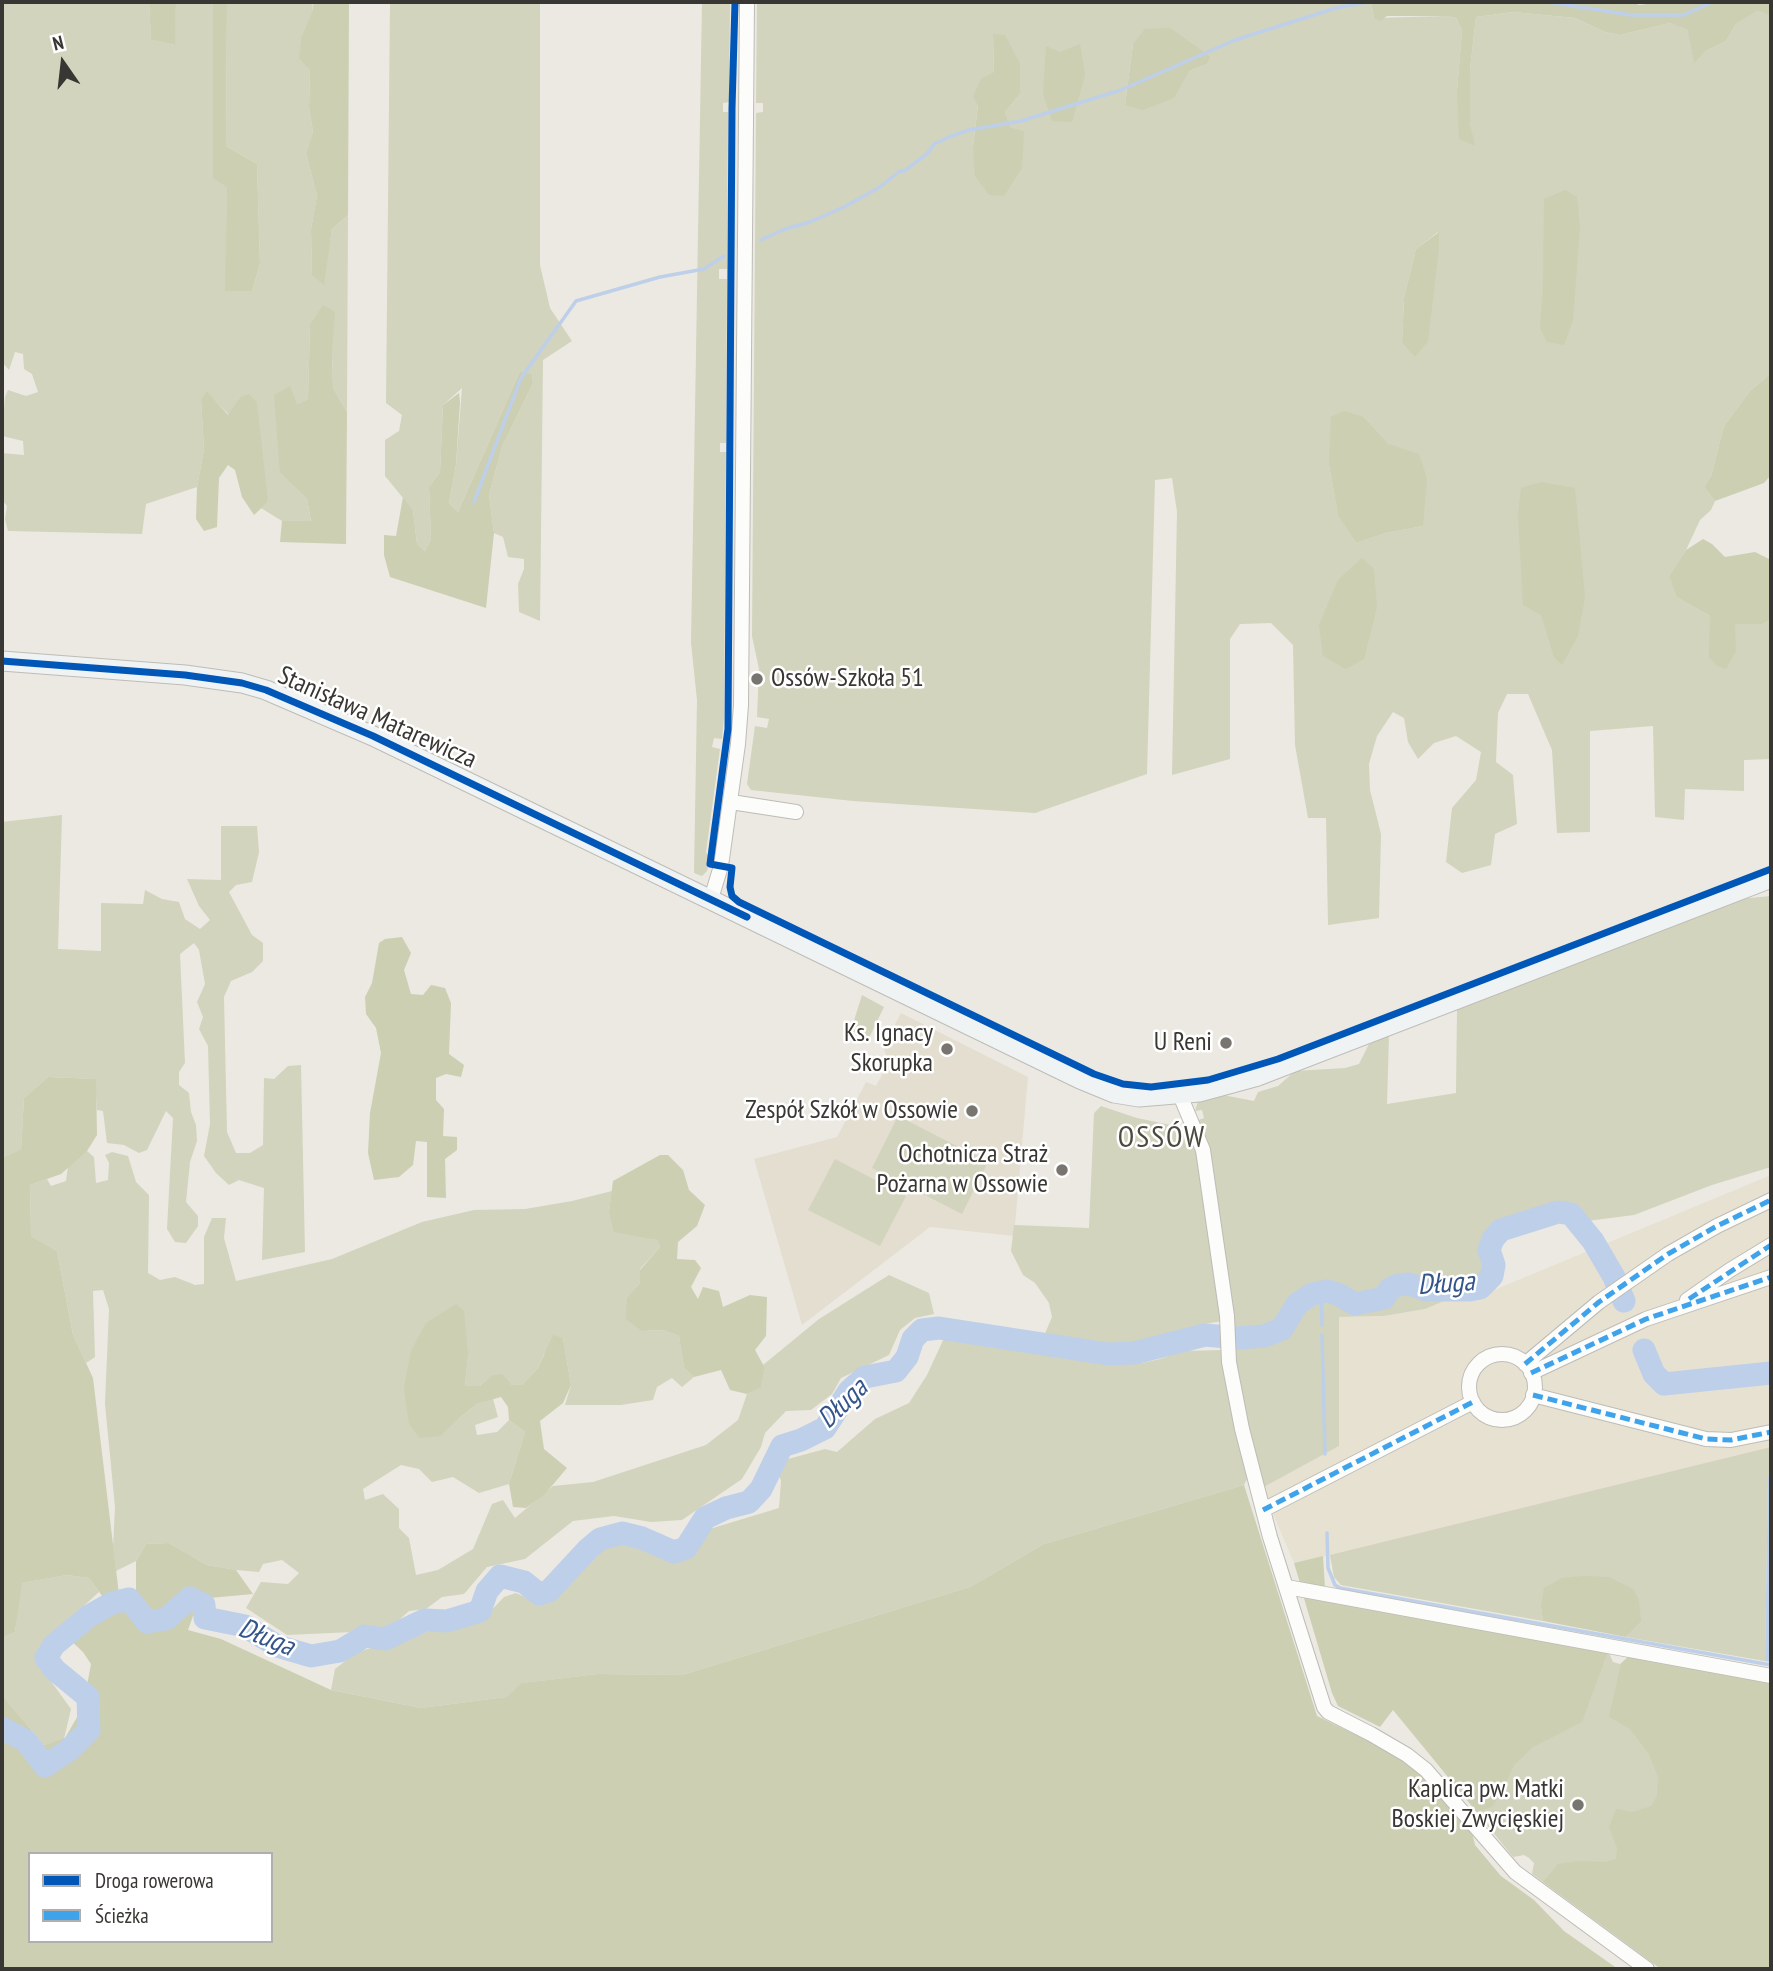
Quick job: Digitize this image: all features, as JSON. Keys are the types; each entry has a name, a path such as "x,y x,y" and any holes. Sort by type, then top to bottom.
{"street":[{"path":"710,899 720,874 741,705 747,2"},
{"name":"Stanisława Matarewicza","path":"2,661 185,675 266,690 373,736 1080,1079 1126,1095 1180,1096 1258,1076 1771,878"},
{"path":"731,802 796,812"},
{"path":"1180,1096 1203,1150 1227,1316 1229,1362 1242,1429 1263,1510 1322,1702 1328,1713 1371,1734 1407,1755 1426,1770 1515,1872 1647,1969"},
{"path":"1528,1368 1599,1302 1634,1277 1717,1226 1771,1200"},
{"path":"1678,1307 1771,1245"},
{"path":"1528,1368 1678,1307 1771,1277"},
{"path":"1503,1354 1514,1356 1528,1368 1534,1380 1534,1395 1525,1410 1506,1419 1485,1415 1473,1402 1469,1388 1471,1378 1483,1360 1503,1354"},
{"path":"1534,1395 1706,1439 1731,1440 1771,1432"},
{"path":"1263,1510 1473,1402"},
{"path":"1287,1587 1771,1676"}],"shaded area":[{"path":"901,1013 1028,1077 1014,1236 930,1227 802,1325 754,1159 837,1137 866,1082 876,1086 889,1062 883,1047"},
{"path":"1771,1175 1771,1473 1768,1477 1765,1661 1626,1637 1641,1622 1541,1607 1543,1621 1341,1585 1334,1577 1330,1555 1294,1563 1262,1488 1339,1446 1339,1317 1384,1316 1425,1309 1454,1297 1482,1295"}],"green space":[{"path":"2,2 149,2 151,38 174,45 176,2 213,2 213,177 227,186 226,291 252,291 260,264 257,164 226,146 227,2 313,2 312,13 302,35 310,70 309,108 313,132 306,153 317,196 311,229 312,276 323,284 332,229 348,215 347,412 333,388 332,351 310,325 308,399 297,404 280,473 307,499 311,522 282,521 261,508 268,502 240,397 229,415 207,392 201,399 204,449 197,487 146,504 142,534 8,531 5,519 7,506 2,500 2,453 24,455 23,441 2,436 5,397 8,390 26,396 38,392 32,374 24,369 23,354 15,352 9,370 2,362"},
{"path":"149,2 176,2 175,45 151,39"},
{"path":"213,2 227,2 226,146 257,164 260,264 252,291 225,291 227,187 213,178"},
{"path":"314,2 349,2 348,215 332,229 324,285 312,276 311,229 317,196 306,153 313,132 309,108 310,70 299,58 302,35"},
{"path":"390,2 540,2 540,265 550,308 572,341 543,360 540,621 519,612 518,584 524,569 524,559 508,557 503,537 494,533 489,495 502,447 533,383 532,374 520,371 458,512 449,503 456,465 462,388 443,405 440,472 429,487 431,539 425,551 417,544 413,510 385,476 385,440 399,431 402,415 386,403"},
{"path":"702,2 730,2 729,102 723,103 723,112 728,112 727,269 719,269 719,279 727,279 726,443 720,443 720,452 726,452 724,717 722,739 714,738 712,747 720,749 706,852 710,859 707,871 702,876 694,873 697,700 691,643"},
{"path":"757,2 1371,2 1374,18 1456,18 1462,30 1457,91 1474,146 1470,123 1470,69 1476,17 1513,12 1575,18 1605,32 1620,35 1670,23 1687,28 1694,62 1706,51 1726,41 1736,24 1758,9 1771,16 1771,373 1750,391 1724,426 1711,476 1704,487 1715,501 1711,510 1700,520 1686,550 1669,576 1676,597 1710,616 1735,624 1763,624 1771,619 1771,759 1744,760 1744,791 1685,789 1684,820 1655,817 1653,726 1590,731 1590,832 1557,833 1552,750 1528,694 1507,694 1498,713 1496,762 1513,775 1517,824 1495,834 1491,865 1462,873 1446,862 1452,808 1476,780 1481,752 1456,736 1434,743 1418,759 1408,742 1404,718 1393,712 1377,736 1369,764 1370,790 1381,834 1379,918 1328,925 1326,818 1308,818 1295,745 1293,645 1271,623 1240,624 1230,639 1230,759 1172,775 1177,512 1172,478 1155,480 1147,774 1035,813 853,801 751,790 747,784 755,726 767,728 769,719 757,717 759,669 752,636 756,113 763,112 763,103 756,103","holes":["993,34 1020,94 1005,112 1009,127 1024,131 973,147 978,105 994,72","1133,44 1190,44 1211,57 1207,64 1125,105","1438,232 1439,248 1402,342 1404,298 1416,249","1364,417 1389,444 1423,526 1386,533 1356,543 1338,514 1329,465"]},
{"path":"1371,2 1633,2 1639,5 1662,2 1771,2 1771,16 1758,10 1736,24 1726,41 1706,51 1694,63 1687,29 1670,23 1620,35 1605,32 1575,18 1513,12 1476,17 1470,69 1470,123 1475,146 1459,139 1457,91 1462,30 1456,18 1387,16 1380,21 1374,18"},
{"path":"1170,28 1211,57 1207,64 1189,71 1174,98 1143,110 1125,105 1133,44 1145,29"},
{"path":"993,34 1005,35 1020,64 1020,94 1005,112 1010,127 1024,131 1022,168 1004,196 989,195 975,176 973,147 978,105 973,97 981,79 994,72"},
{"path":"1080,44 1085,75 1072,122 1052,121 1043,94 1046,46 1060,52"},
{"path":"1565,190 1577,197 1580,227 1573,320 1564,345 1547,342 1540,328 1544,199"},
{"path":"1439,232 1428,341 1415,357 1402,342 1404,298 1416,249"},
{"path":"323,305 335,312 333,388 347,412 346,544 280,542 282,521 311,521 307,499 280,473 274,395 290,386 297,404 308,399 310,325"},
{"path":"520,371 532,374 533,383 502,447 489,495 494,533 486,608 390,577 384,555 384,535 396,536 403,497 413,510 417,544 425,551 431,539 429,487 440,472 443,405 459,393 456,465 449,503 458,512"},
{"path":"1771,373 1771,475 1764,483 1715,501 1704,487 1711,476 1724,426 1750,391"},
{"path":"207,391 228,415 240,397 249,394 257,403 268,502 254,515 242,497 235,470 228,465 219,478 217,527 204,531 196,519 197,487 204,449 201,399"},
{"path":"1344,411 1364,417 1389,444 1419,454 1427,478 1423,526 1386,533 1356,543 1338,515 1329,465 1331,417"},
{"path":"1541,482 1575,488 1585,597 1578,636 1562,665 1554,657 1541,615 1523,605 1518,515 1521,488"},
{"path":"1703,539 1725,557 1755,552 1771,560 1771,619 1763,624 1735,624 1736,651 1726,669 1717,666 1709,657 1710,616 1676,597 1669,576 1686,550"},
{"path":"1362,558 1374,569 1377,607 1364,659 1346,669 1323,656 1319,625 1338,580"},
{"path":"62,815 58,949 101,951 101,903 143,904 145,890 162,899 179,902 185,919 200,929 210,920 199,906 187,879 221,880 221,826 257,826 259,852 252,882 236,885 229,892 252,935 263,943 263,961 252,972 231,981 224,997 227,1132 236,1153 250,1153 263,1145 264,1078 274,1079 288,1066 301,1065 305,1252 262,1260 264,1188 239,1180 229,1185 204,1156 210,1124 208,1046 199,1029 203,1017 197,1002 205,984 199,950 194,943 180,954 185,1063 179,1072 179,1085 189,1093 197,1141 190,1162 186,1202 198,1216 198,1226 186,1243 175,1242 167,1229 173,1118 166,1111 147,1150 139,1153 124,1145 107,1143 103,1111 97,1110 95,1079 48,1077 24,1098 21,1151 4,1157 2,1166 2,822"},
{"path":"1771,896 1771,1167 1712,1185 1634,1215 1587,1221 1574,1207 1558,1205 1515,1215 1496,1223 1487,1233 1482,1248 1488,1266 1484,1275 1476,1280 1456,1283 1403,1278 1391,1281 1371,1295 1362,1297 1353,1296 1340,1287 1315,1286 1290,1303 1274,1326 1260,1331 1244,1332 1232,1329 1196,1121 1204,1118 1202,1110 1195,1111 1198,1101 1223,1095 1254,1101 1258,1092 1278,1086 1295,1071 1345,1068 1359,1064 1369,1044 1389,1035 1387,1104 1456,1093 1457,1009 1739,899"},
{"path":"402,937 411,953 404,970 411,994 423,995 431,985 445,988 451,1003 449,1054 464,1065 461,1077 446,1074 436,1078 436,1100 444,1109 443,1136 457,1137 457,1150 445,1159 446,1198 427,1197 427,1142 416,1141 413,1165 399,1177 374,1180 368,1153 370,1113 381,1053 376,1028 366,1014 365,997 372,983 379,943 385,939"},
{"path":"862,995 884,1007 868,1040 851,1030"},
{"path":"48,1077 96,1079 97,1135 87,1151 61,1174 30,1185 31,1236 57,1251 73,1335 93,1378 121,1611 136,1602 136,1561 146,1544 169,1543 207,1565 236,1570 253,1594 199,1599 188,1630 221,1639 331,1690 421,1708 506,1697 522,1683 598,1674 682,1675 970,1587 1044,1544 1244,1485 1317,1716 1402,1757 1423,1775 1472,1832 1475,1845 1501,1876 1534,1900 1564,1931 1618,1969 2,1969 2,1695 44,1745 65,1738 83,1707 91,1664 69,1639 83,1619 105,1600 89,1578 67,1575 22,1583 15,1632 2,1638 2,1166 4,1157 21,1150 24,1098"},
{"path":"1101,1106 1137,1118 1190,1129 1196,1143 1222,1321 1205,1324 1163,1344 1133,1348 1044,1336 1052,1317 1049,1303 1035,1283 1023,1275 1011,1251 1014,1225 1089,1228 1094,1113"},
{"path":"898,1116 988,1162 962,1214 872,1168"},
{"path":"87,1151 94,1157 96,1183 108,1180 109,1163 105,1155 112,1152 128,1156 136,1182 149,1195 148,1273 160,1280 175,1277 195,1285 204,1284 204,1237 212,1218 226,1218 224,1238 236,1281 332,1259 422,1222 474,1210 525,1209 612,1191 609,1212 628,1233 657,1240 660,1247 640,1269 640,1283 627,1297 642,1331 663,1330 679,1336 684,1368 694,1377 682,1387 672,1378 657,1387 653,1400 621,1405 565,1405 571,1385 563,1338 544,1354 538,1368 522,1385 513,1385 491,1376 480,1386 465,1386 468,1354 459,1418 477,1404 493,1399 498,1417 475,1425 477,1435 497,1432 509,1420 525,1432 509,1484 479,1493 453,1477 432,1482 419,1469 401,1465 363,1489 365,1500 383,1494 399,1509 399,1528 409,1538 416,1575 438,1570 473,1549 492,1504 503,1500 515,1518 553,1486 593,1482 706,1445 738,1420 747,1394 761,1386 765,1368 763,1365 819,1319 889,1275 929,1293 934,1314 915,1318 900,1330 889,1355 841,1378 832,1394 811,1410 786,1411 765,1433 761,1447 742,1479 682,1520 651,1522 614,1516 573,1521 525,1559 487,1567 464,1594 442,1597 426,1609 409,1611 390,1628 287,1635 246,1608 261,1582 288,1584 299,1573 282,1560 263,1564 259,1572 236,1570 207,1565 169,1543 146,1544 136,1561 116,1571 113,1547 115,1507 105,1404 109,1309 103,1290 93,1291 95,1357 86,1363 73,1335 57,1251 31,1236 30,1185 47,1179 51,1186 66,1181 69,1159"},
{"path":"660,1155 668,1155 683,1170 689,1190 705,1205 697,1226 678,1242 677,1259 695,1260 701,1268 691,1287 698,1299 703,1287 719,1291 723,1307 750,1295 767,1297 766,1336 755,1350 765,1368 761,1387 747,1394 730,1390 721,1370 694,1377 684,1368 679,1336 663,1330 642,1331 626,1319 627,1297 640,1283 640,1270 660,1247 657,1240 614,1232 609,1212 613,1181"},
{"path":"835,1159 906,1196 880,1246 808,1210"},
{"path":"1406,1291 1454,1297 1425,1309 1384,1316 1339,1317 1339,1446 1262,1488 1231,1348 1284,1335 1309,1304 1319,1298 1331,1297 1349,1307 1370,1308 1391,1301 1398,1293"},
{"path":"456,1304 464,1311 468,1354 465,1386 480,1386 491,1376 502,1374 512,1385 522,1385 538,1368 553,1335 563,1338 571,1385 563,1403 540,1421 544,1449 567,1468 545,1494 526,1508 513,1507 509,1484 525,1432 509,1420 508,1407 501,1397 477,1404 440,1436 420,1438 409,1424 404,1388 411,1351 426,1323"},
{"path":"945,1336 1142,1363 1183,1351 1223,1350 1248,1477 1244,1485 1044,1544 970,1587 682,1675 598,1674 523,1683 506,1697 421,1708 331,1690 335,1669 357,1652 487,1615 504,1597 516,1593 534,1601 555,1593 600,1549 611,1544 632,1542 661,1558 682,1556 694,1547 703,1531 779,1508 781,1481 778,1472 788,1459 825,1449 837,1452 875,1419 909,1403 927,1375"},
{"path":"1771,1447 1771,1473 1768,1477 1765,1661 1626,1637 1641,1622 1541,1607 1543,1621 1341,1585 1334,1577 1330,1555"},
{"path":"1323,1556 1325,1588 1300,1583 1294,1563"},
{"path":"67,1575 89,1578 99,1592 50,1637 41,1654 45,1673 71,1709 64,1739 44,1745 2,1695 2,1638 15,1632 21,1583"},
{"path":"1609,1577 1633,1589 1639,1600 1641,1622 1626,1637 1543,1621 1541,1607 1544,1588 1562,1578"},
{"path":"1303,1595 1608,1651 1582,1722 1533,1747 1514,1765 1492,1807 1477,1812 1393,1710 1380,1727 1338,1706"},
{"path":"1608,1651 1613,1662 1620,1664 1629,1656 1771,1683 1661,1969 1532,1874 1534,1863 1529,1858 1524,1855 1513,1857 1393,1709"},
{"path":"1629,1656 1771,1683 1770,1969 1661,1969 1543,1882 1558,1864 1616,1859 1617,1848 1609,1827 1616,1809 1633,1812 1651,1806 1657,1796 1658,1777 1649,1754 1630,1729 1609,1717 1621,1664"}],"water":[{"path":"1771,1473 1771,1662 1765,1661 1768,1477"}],"waterway":[{"path":"761,240 846,206 904,171 927,154 934,144 949,137 969,130 1021,121 1121,90 1235,40 1336,8 1368,2"},
{"path":"1548,2 1631,15 1684,15 1712,2"},
{"path":"474,502 521,378 576,301 660,277 704,269 724,256"},
{"name":"Długa","path":"2,1728 26,1741 45,1766 69,1750 89,1730 88,1697 55,1670 46,1658 54,1645 89,1616 112,1603 129,1599 147,1622 166,1619 190,1598 204,1605 205,1618 245,1626 277,1646 311,1656 340,1651 365,1636 385,1639 425,1620 447,1621 480,1611 487,1591 500,1576 524,1582 539,1594 549,1591 600,1539 622,1533 642,1538 674,1552 686,1548 705,1518 726,1508 749,1502 761,1489 782,1446 825,1428 849,1391 865,1377 896,1371 907,1357 913,1339 922,1330 939,1328 1108,1354 1134,1353 1205,1335 1237,1338 1264,1336 1282,1329 1297,1304 1312,1294 1327,1291 1355,1304 1384,1298 1390,1289 1398,1285 1409,1284 1427,1290 1480,1288 1492,1276 1494,1265 1489,1250 1493,1239 1501,1230 1558,1212 1571,1214 1593,1241 1614,1277 1624,1301"},
{"path":"1321,1293 1322,1325"},
{"path":"1322,1335 1325,1454"},
{"name":"Długa","path":"1644,1350 1654,1374 1664,1384 1771,1373"},
{"path":"1327,1533 1328,1568 1335,1585 1340,1588 1771,1665"}],"marked path":[{"path":"1525,1364 1599,1302 1668,1254 1771,1200"},
{"path":"1689,1299 1771,1245"},
{"path":"1531,1373 1646,1319 1771,1277"},
{"path":"1533,1395 1706,1439 1731,1440 1771,1432"},
{"path":"1263,1510 1473,1402"}],"cycle path":[{"path":"735,2 728,729 710,864 732,868 730,887 732,896 739,902 1094,1074 1123,1084 1151,1087 1208,1080 1278,1059 1771,869"},
{"path":"2,661 185,675 242,683 266,690 373,736 747,917"}],"place":[{"name":"Ossów-Szkoła 51","path":"757,679"},
{"name":"U Reni","path":"1226,1043"},
{"name":"Ks. Ignacy Skorupka","path":"947,1049"},
{"name":"Zespół Szkół w Ossowie","path":"972,1111"},
{"name":"Ochotnicza Straż Pożarna w Ossowie","path":"1062,1170"},
{"name":"Kaplica pw. Matki Boskiej Zwycięskiej","path":"1578,1805"}],"district":[{"name":"OSSÓW","path":"1162,1138"}]}
